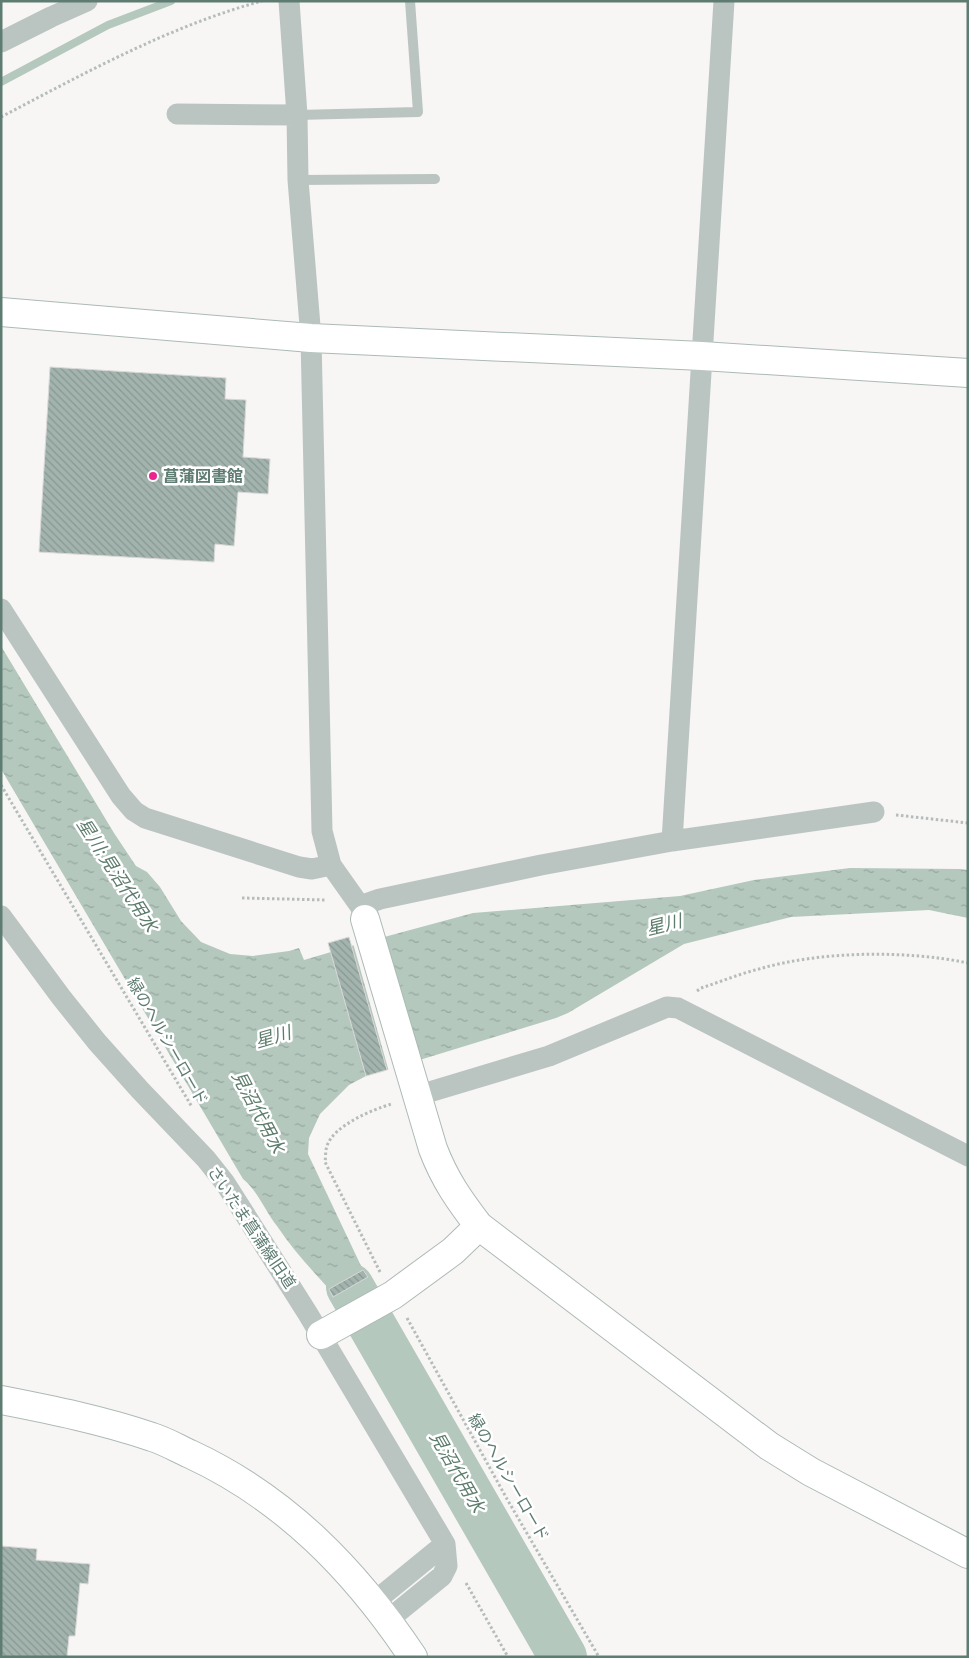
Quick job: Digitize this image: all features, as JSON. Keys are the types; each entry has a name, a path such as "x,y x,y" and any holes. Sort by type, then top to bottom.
{"street":[{"path":"1,42 87,1"},
{"path":"289,1 297,115 298,180 311,338 322,831 331,865 362,913 408,1068 407,1099 433,1149 443,1175 460,1202 480,1226 769,1446 811,1472 968,1554"},
{"path":"672,841 724,1"},
{"path":"177,114 297,115"},
{"path":"1,312 311,338 702,356 968,373"},
{"path":"1,609 121,796 134,810 146,818 299,867 312,869 331,865"},
{"path":"362,913 380,899 541,866 672,841 874,812"},
{"name":"さいたま菖蒲線旧道","path":"1,916 97,1042 140,1090 206,1158 332,1328 445,1544 381,1611"},
{"path":"407,1099 550,1056 667,1008 678,1008 968,1156"},
{"path":"332,1328 381,1288 393,1295 453,1251 480,1226"},
{"path":"1,1400 84,1417 154,1437 213,1465 260,1493 298,1522 328,1551 381,1611 413,1657"}],"lane":[{"path":"297,115 418,112 410,1"},
{"path":"298,180 436,179"}],"path":[{"path":"1,117 171,32 226,10 262,1"},
{"name":"緑のヘルシーロード","path":"1,785 196,1114"},
{"path":"874,812 968,824"},
{"path":"242,898 330,900"},
{"path":"678,1008 701,988 760,968 810,958 886,954 968,963"},
{"path":"381,1288 325,1162 327,1146 332,1137 345,1125 364,1115 407,1099"},
{"name":"緑のヘルシーロード","path":"406,1315 507,1499 599,1657"},
{"path":"466,1582 508,1657"}],"water":[{"path":"1,646 136,866 147,872 160,887 181,921 201,942 230,954 253,956 299,948 304,960 331,952 366,1076 349,1085 320,1114 309,1138 308,1154 363,1270 329,1289 289,1243 253,1189 243,1179 1,769"},
{"name":"星川","path":"850,868 968,870 968,918 929,910 791,917 684,944 568,1013 387,1070 351,946 473,913 680,896 754,880"}],"pier":[{"path":"383,935 419,1062 389,1072 353,943"}],"building":[{"path":"50,367 226,378 225,399 246,400 243,457 270,459 268,494 238,492 234,546 215,544 214,562 39,552"},
{"path":"349,937 387,1070 366,1076 328,943"},
{"path":"363,1270 368,1277 333,1297 329,1289"},
{"path":"1,1546 37,1549 36,1560 90,1564 88,1584 80,1583 75,1636 69,1636 67,1657 1,1657"}],"waterway":[{"path":"1,82 108,25 171,1"},
{"name":"見沼代用水","path":"350,1287 563,1657"}],"place":[{"name":"菖蒲図書館","path":"153,476"}],"water label":[{"name":"星川;見沼代用水","path":"117,875"}]}
